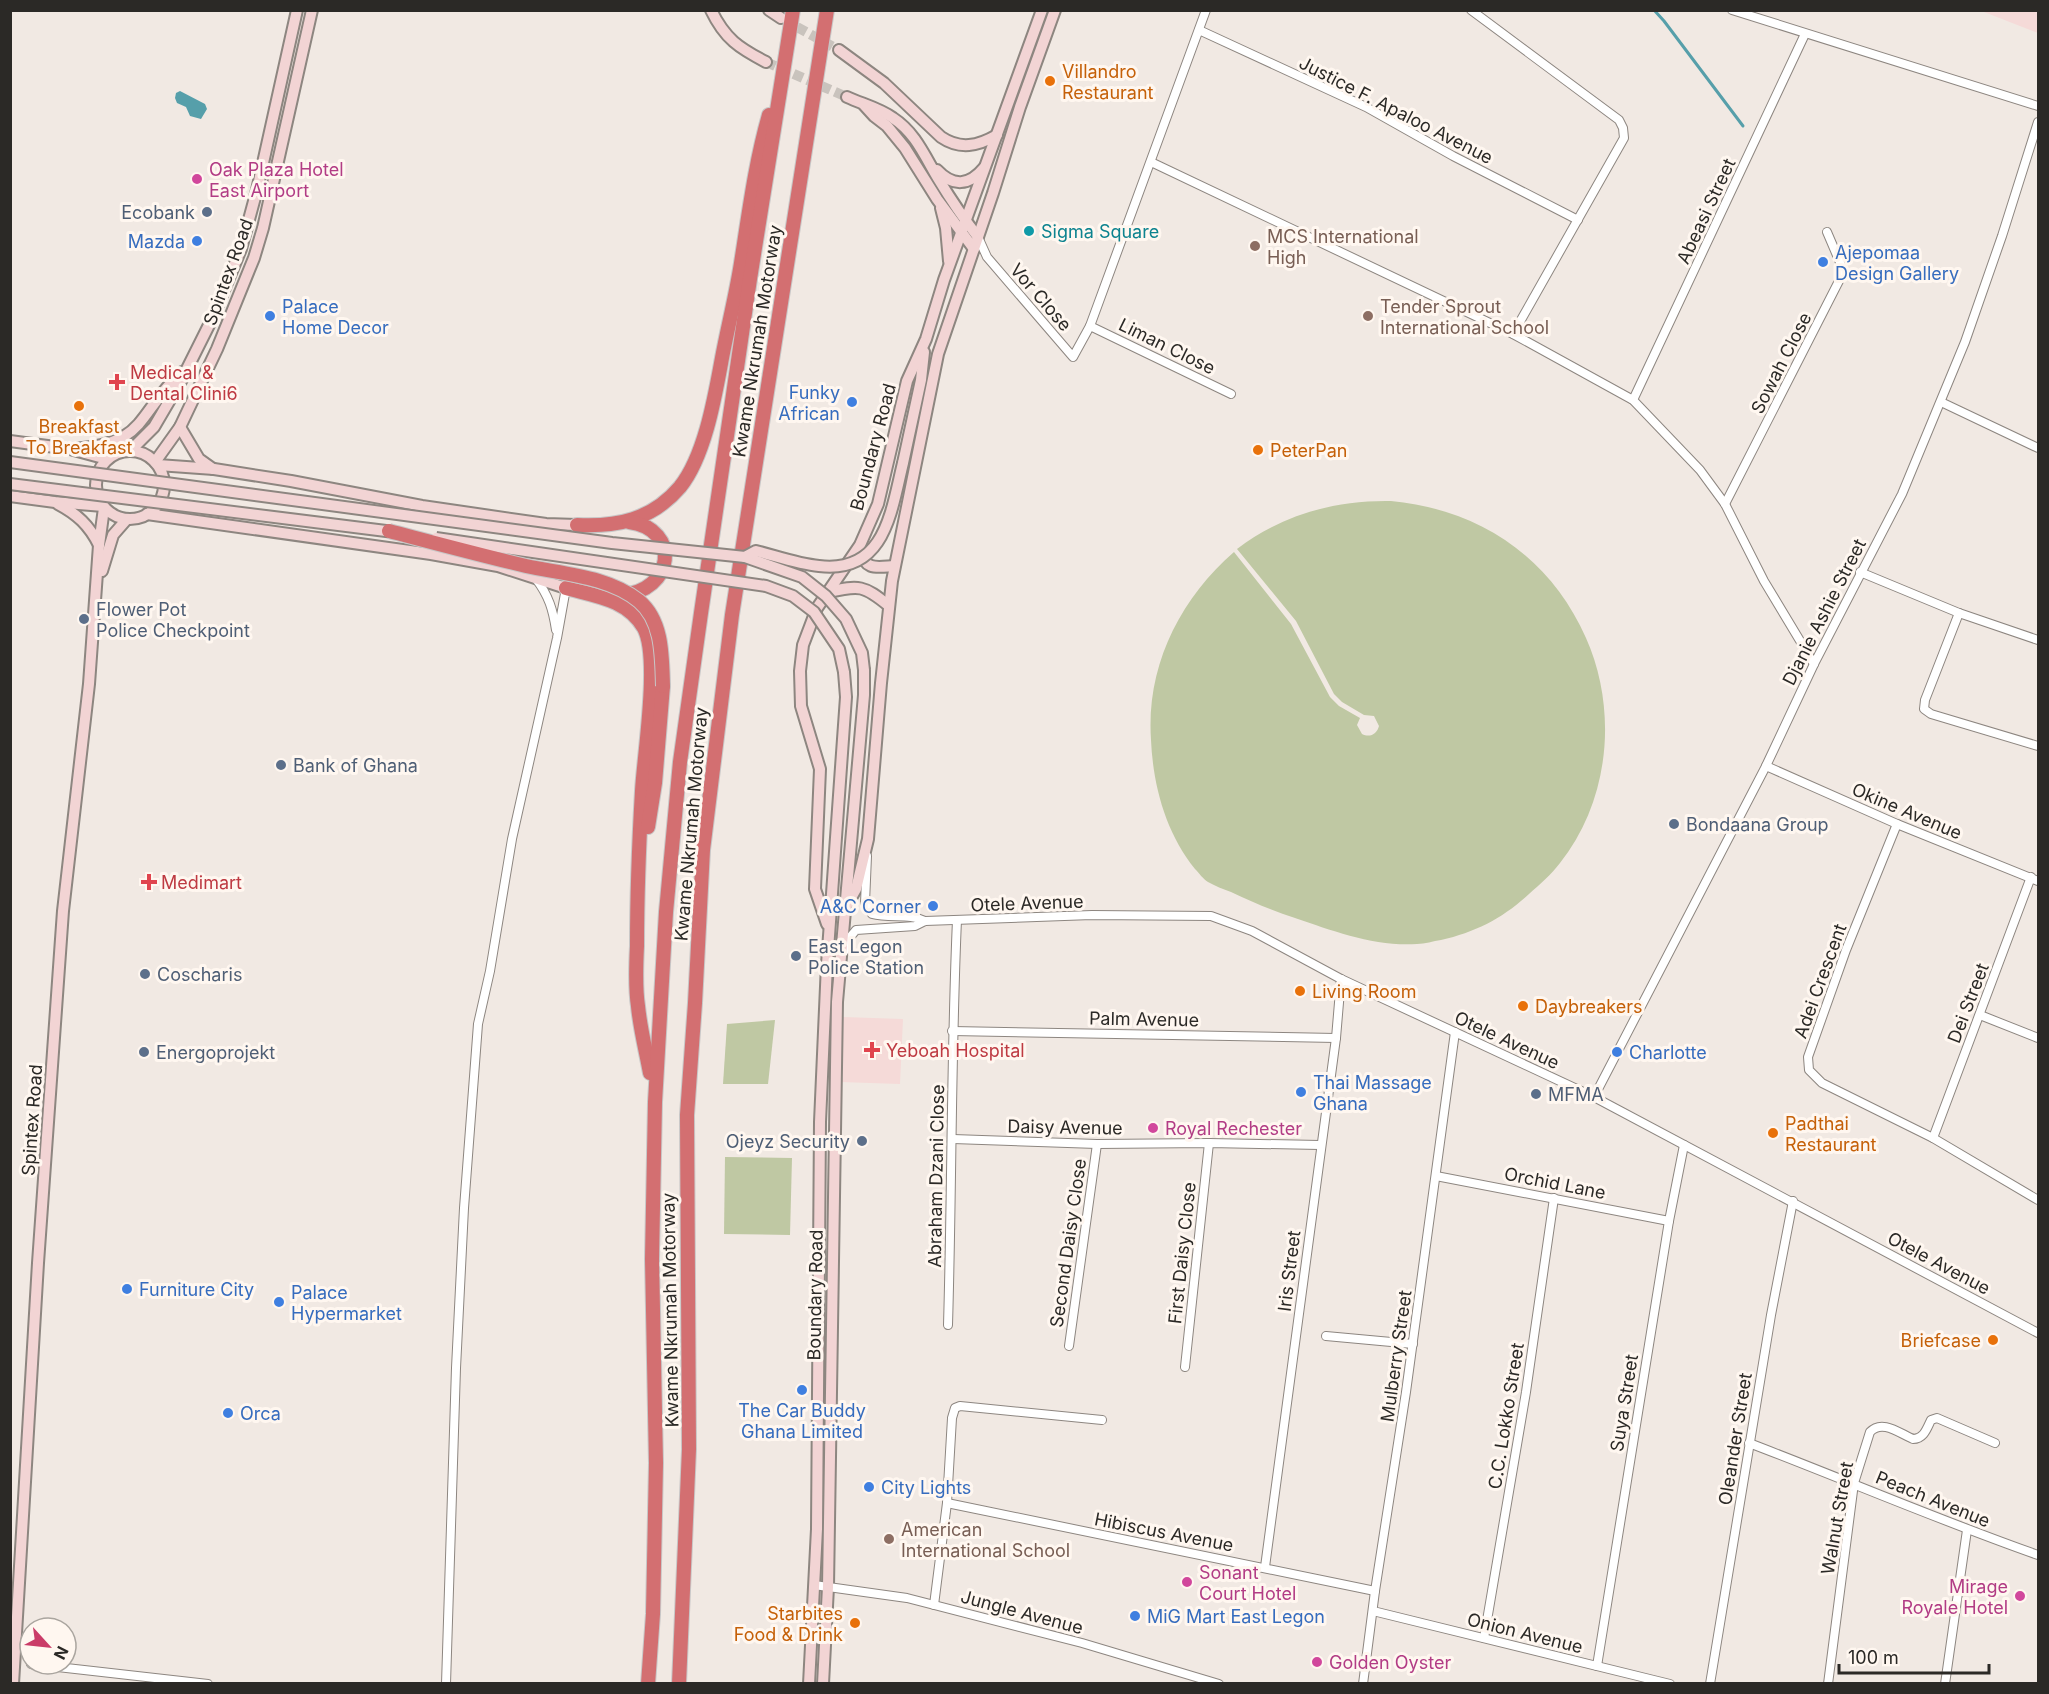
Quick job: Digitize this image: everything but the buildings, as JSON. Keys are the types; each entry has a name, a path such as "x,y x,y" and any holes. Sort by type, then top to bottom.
{"highway":[{"name":"Kwame Nkrumah Motorway","path":"648,1683 653,1614 656,1463 652,1259 655,1102 666,912 680,762 750,279 793,10"},
{"name":"Kwame Nkrumah Motorway","path":"679,1683 689,1449 687,1115 703,850 732,615 827,10"},
{"path":"577,525 599,526 627,522 643,516 678,489 693,464 715,400 761,144 773,102 781,85"},
{"path":"566,588 616,596 634,595 651,586 659,578 664,565 664,552 656,532 647,526 627,522"},
{"path":"389,531 615,586 640,602 654,621 662,647 663,686 655,783 638,894"},
{"path":"592,593 622,605 636,616 645,631 650,651 651,687 642,792 638,894 637,1005 655,1102"}],"main road":[{"name":"Spintex Road","path":"131,450 154,427 189,366 212,319 248,227 297,10"},
{"name":"Spintex Road","path":"157,464 180,427 217,349 254,258 263,228 312,10"},
{"path":"711,10 722,30 733,43 766,62"},
{"path":"769,10 781,18"},
{"name":"Boundary Road","path":"829,930 815,889 820,769 801,706 800,671 806,638 817,608 860,544 878,504 907,381 926,339 963,226 988,163 1042,10"},
{"name":"Boundary Road","path":"844,908 856,889 868,839 880,682 894,566 938,354 1020,107 1055,10"},
{"path":"839,50 884,83 940,137 950,143 972,146 997,135"},
{"path":"847,97 880,110 894,118 910,132 931,164 974,249"},
{"path":"864,105 887,126 905,148 938,200 963,226 978,237"},
{"path":"931,164 952,182 960,184 974,178 988,163"},
{"path":"938,200 946,228 949,266"},
{"path":"10,462 612,543 745,557 756,551 818,566 840,567 856,563 873,549 882,536 892,508 903,463 921,380 926,339"},
{"path":"10,441 70,448 95,447 112,443 128,435 142,422 175,378 189,366"},
{"path":"180,427 199,459 214,469"},
{"path":"70,448 107,459"},
{"path":"147,514 160,501 163,492 164,483 157,464 142,452 131,450 116,453 102,465 96,481 96,490 104,507 111,513 127,519 147,514 430,554 498,566 566,588"},
{"path":"157,464 214,469 291,481 422,506 546,524 577,525"},
{"name":"Boundary Road","path":"10,484 389,531 766,586 793,596 814,612 828,630 839,649 846,697 829,930 820,1122 818,1447 809,1683"},
{"path":"10,496 104,507"},
{"path":"56,502 75,513 92,531 99,545"},
{"name":"Spintex Road","path":"13,1683 36,1286 63,911 88,684 104,507"},
{"name":"Spintex Road","path":"95,597 113,535 127,519"},
{"path":"860,544 864,561 868,564 876,568 894,566"},
{"name":"Boundary Road","path":"745,557 802,577 826,596 846,619 862,653 864,670 864,695 839,967 835,1058 828,1587 823,1683"},
{"path":"829,592 855,586 876,595 889,606"}],"street":[{"path":"1090,326 1206,10"},
{"path":"1471,10 1619,120 1623,128 1623,138 1513,334"},
{"path":"1732,10 2038,106"},
{"name":"Justice F. Apaloo Avenue","path":"1199,30 1366,107 1453,156 1578,220"},
{"name":"Abeasi Street","path":"1633,400 1805,34"},
{"name":"Djanie Ashie Street","path":"1594,1097 1766,766 1860,572 1902,494 1941,402 2002,236 2038,122"},
{"path":"1151,162 1513,334 1633,400 1700,470 1725,504 1764,581 1814,664"},
{"name":"Sowah Close","path":"1725,504 1841,277 1842,267 1827,232"},
{"name":"Vor Close","path":"978,237 987,257 1072,357 1090,326"},
{"name":"Vor Close","path":"974,249 987,257"},
{"name":"Liman Close","path":"1090,326 1231,394"},
{"path":"1941,402 2038,448"},
{"path":"1860,572 1959,613 2038,640"},
{"path":"536,579 547,594 553,609 556,638"},
{"path":"446,1683 463,1220 478,1024 490,971 512,839 566,588"},
{"path":"1959,613 1925,700 1924,709 1931,714 2038,746"},
{"name":"Okine Avenue","path":"1766,766 1897,824 2035,879"},
{"name":"Adei Crescent","path":"1897,824 1808,1057 1809,1070 1822,1083 1933,1138 2038,1200"},
{"name":"Otele Avenue","path":"868,839 866,908 872,914 884,917 916,916 925,921"},
{"name":"Dei Street","path":"1933,1138 2035,879"},
{"name":"Otele Avenue","path":"839,967 851,936 856,930 915,926 925,921 1092,915 1211,916 1252,931 1341,979 1594,1097 1793,1201 2038,1334"},
{"name":"Abraham Dzani Close","path":"948,1325 953,1140 952,1031 957,920"},
{"name":"Iris Street","path":"1265,1567 1336,1038 1341,979"},
{"path":"1980,1015 2038,1038"},
{"name":"Palm Avenue","path":"952,1031 1336,1038"},
{"name":"Mulberry Street","path":"1363,1683 1413,1344 1455,1032"},
{"name":"Daisy Avenue","path":"953,1140 1097,1144 1320,1145"},
{"name":"First Daisy Close","path":"1185,1367 1209,1143"},
{"name":"Second Daisy Close","path":"1069,1346 1097,1144"},
{"name":"Suya Street","path":"1597,1666 1669,1221 1684,1145"},
{"name":"Orchid Lane","path":"1436,1176 1669,1221"},
{"name":"C.C. Lokko Street","path":"1484,1638 1526,1392 1554,1198"},
{"name":"Oleander Street","path":"1710,1683 1771,1315 1793,1201"},
{"path":"1326,1336 1413,1344"},
{"path":"934,1605 947,1503 952,1418 955,1408 960,1406 1102,1420"},
{"name":"Walnut Street","path":"1828,1683 1854,1483 1870,1432 1876,1426 1882,1425 1913,1439 1918,1439 1931,1420 1937,1418 1995,1443"},
{"name":"Peach Avenue","path":"1749,1443 2038,1556"},
{"name":"Hibiscus Avenue","path":"947,1503 1375,1591"},
{"path":"1945,1683 1967,1530"},
{"name":"Jungle Avenue","path":"814,1585 907,1598 1082,1643 1219,1683"},
{"name":"Onion Avenue","path":"1373,1611 1670,1683"},
{"path":"78,1669 208,1683"}],"shaded area":[{"path":"2038,11 2038,33 1984,12"},
{"name":"Yeboah Hospital","path":"843,1017 903,1019 900,1084 840,1082"}],"green space":[{"path":"1391,501 1453,514 1481,526 1508,542 1553,583 1571,609 1586,638 1596,666 1605,724 1604,754 1599,783 1590,811 1577,838 1557,867 1519,903 1499,917 1454,937 1420,944 1370,941 1339,933 1271,909 1206,881 1185,855 1169,824 1158,792 1152,757 1151,713 1154,687 1170,637 1197,591 1234,552 1291,624 1330,697 1339,706 1360,718 1357,725 1362,734 1368,736 1375,733 1379,726 1374,716 1364,715 1342,702 1334,694 1296,621 1237,549 1272,527 1309,512 1349,503"},
{"path":"775,1020 768,1084 723,1084 727,1024"},
{"path":"725,1157 792,1158 790,1235 724,1234"}],"water":[{"path":"180,91 205,104 207,109 201,119 190,116 186,107 177,103 176,93"}],"waterway":[{"path":"1654,10 1743,126"}],"tunnel":[{"path":"784,20 839,50"},
{"path":"766,62 847,97"}],"place":[{"name":"Villandro Restaurant","path":"1050,81"},
{"name":"Oak Plaza Hotel East Airport","path":"197,179"},
{"name":"Ecobank","path":"207,212"},
{"name":"Sigma Square","path":"1029,231"},
{"name":"Mazda","path":"197,241"},
{"name":"MCS International High","path":"1255,246"},
{"name":"Ajepomaa Design Gallery","path":"1823,262"},
{"name":"Palace Home Decor","path":"270,316"},
{"name":"Tender Sprout International School","path":"1368,316"},
{"name":"Medical & Dental Clini6","path":"117,382"},
{"name":"Funky African","path":"852,402"},
{"name":"Breakfast To Breakfast","path":"79,406"},
{"name":"PeterPan","path":"1258,450"},
{"name":"Flower Pot Police Checkpoint","path":"84,619"},
{"name":"Bank of Ghana","path":"281,765"},
{"name":"Bondaana Group","path":"1674,824"},
{"name":"Medimart","path":"149,882"},
{"name":"A&C Corner","path":"933,906"},
{"name":"East Legon Police Station","path":"796,956"},
{"name":"Coscharis","path":"145,974"},
{"name":"Living Room","path":"1300,991"},
{"name":"Daybreakers","path":"1523,1006"},
{"name":"Yeboah Hospital","path":"872,1050"},
{"name":"Energoprojekt","path":"144,1052"},
{"name":"Charlotte","path":"1617,1052"},
{"name":"Thai Massage Ghana","path":"1301,1092"},
{"name":"MFMA","path":"1536,1094"},
{"name":"Royal Rechester","path":"1153,1128"},
{"name":"Padthai Restaurant","path":"1773,1133"},
{"name":"Ojeyz Security","path":"862,1141"},
{"name":"Furniture City","path":"127,1289"},
{"name":"Palace Hypermarket","path":"279,1302"},
{"name":"Briefcase","path":"1993,1340"},
{"name":"The Car Buddy Ghana Limited","path":"802,1390"},
{"name":"Orca","path":"228,1413"},
{"name":"City Lights","path":"869,1487"},
{"name":"American International School","path":"889,1539"},
{"name":"Sonant Court Hotel","path":"1187,1582"},
{"name":"Mirage Royale Hotel","path":"2020,1596"},
{"name":"MiG Mart East Legon","path":"1135,1616"},
{"name":"Starbites Food & Drink","path":"855,1623"},
{"name":"Golden Oyster","path":"1317,1662"}]}
